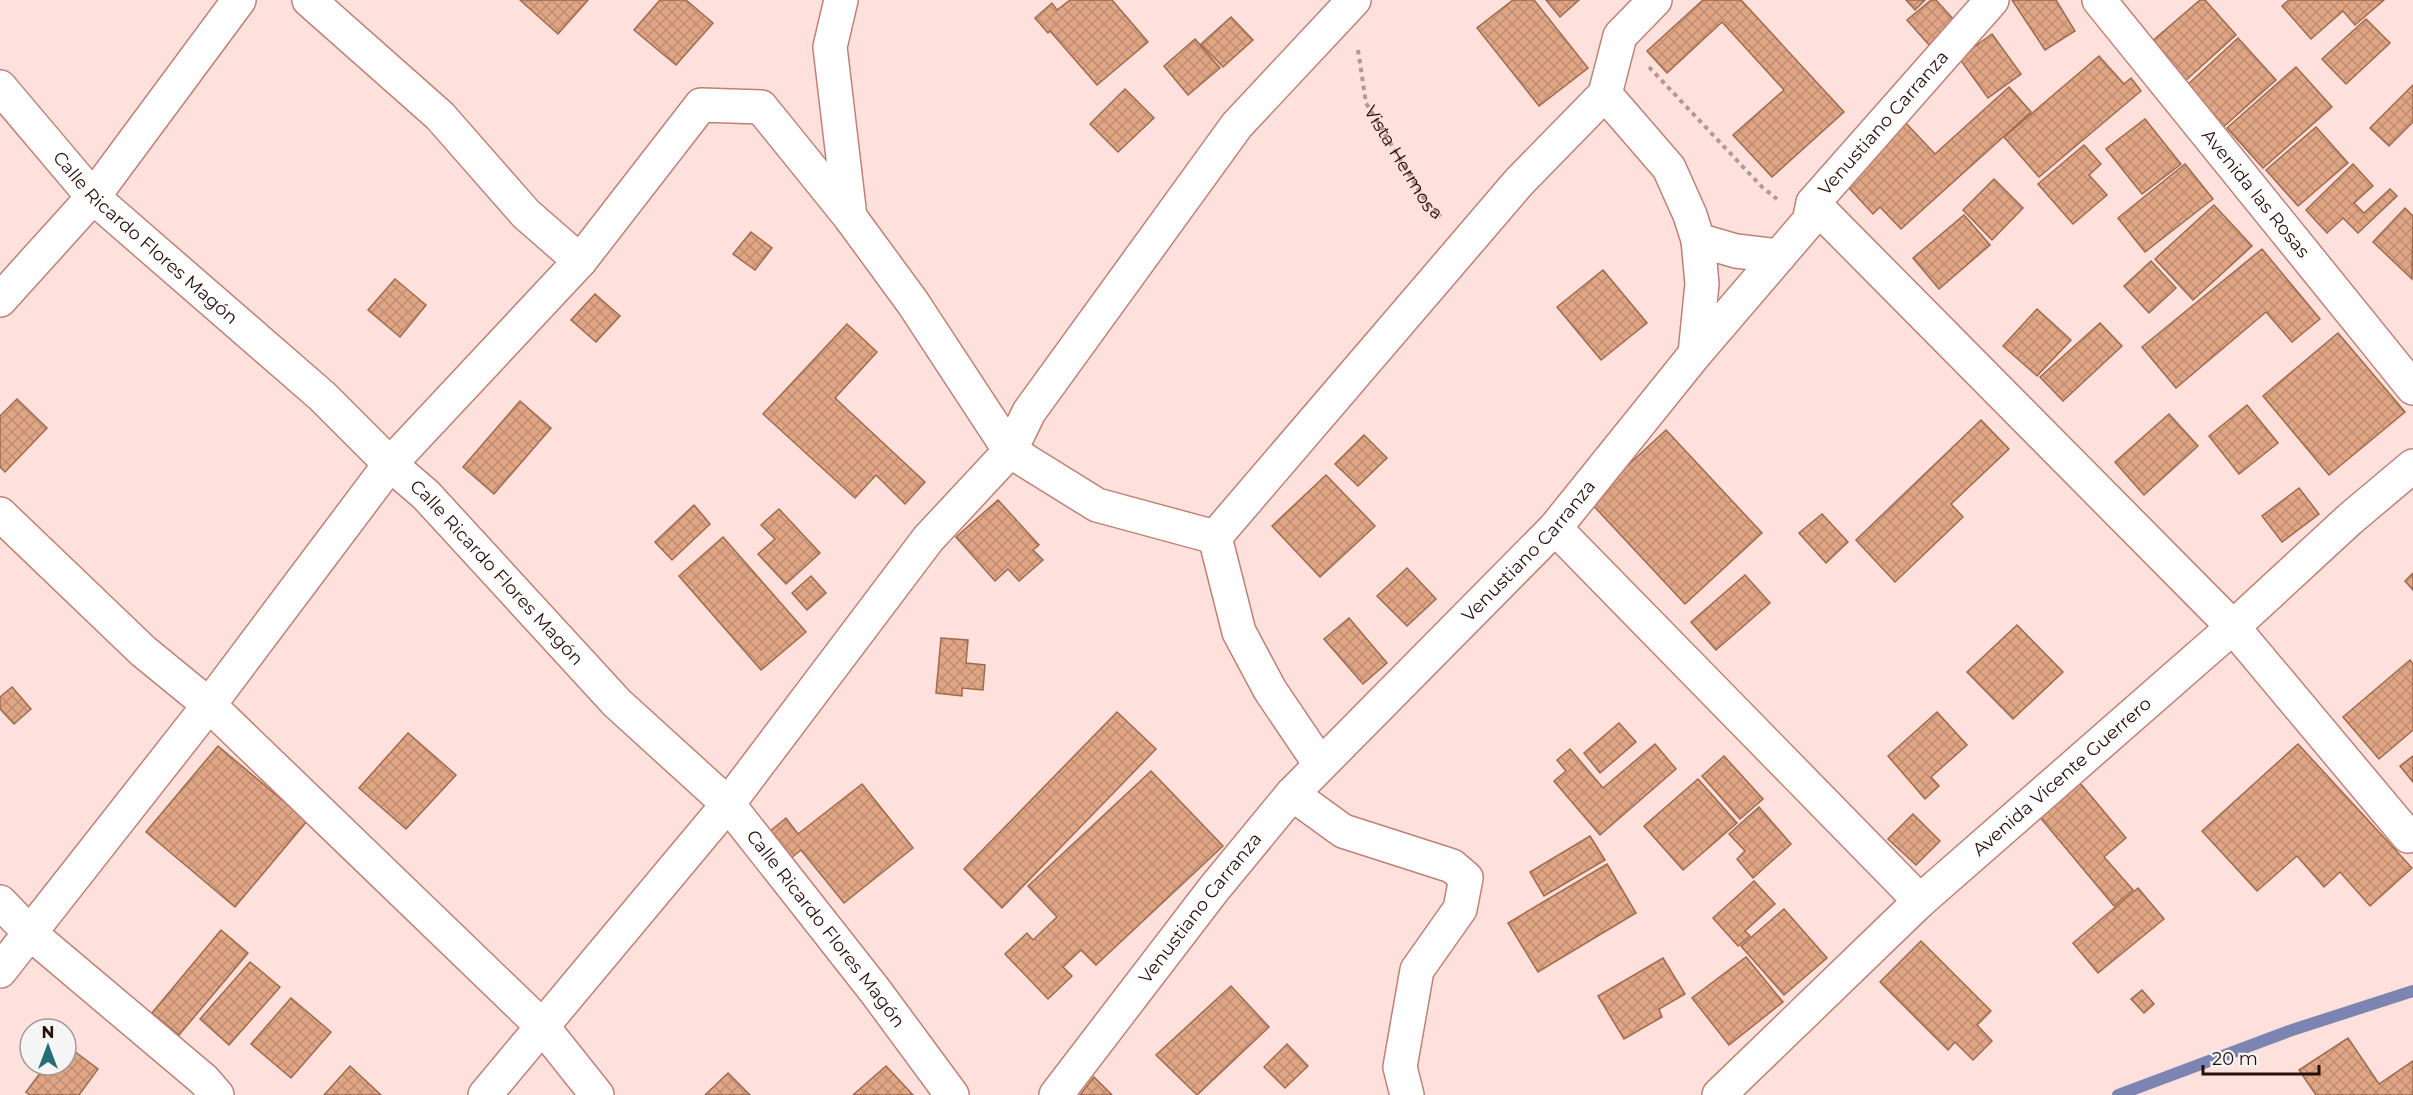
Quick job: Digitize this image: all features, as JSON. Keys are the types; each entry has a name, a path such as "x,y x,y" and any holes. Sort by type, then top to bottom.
{"street":[{"path":"0,300 93,197 239,0"},
{"path":"309,0 440,116 526,214 580,261"},
{"path":"841,0 830,47 850,217"},
{"path":"1215,537 1519,182 1605,94 1620,36 1655,0"},
{"name":"Venustiano Carranza","path":"1056,1095 1213,890 1292,794 1555,528 1695,354 1809,221 1813,203 1992,0"},
{"name":"Avenida las Rosas","path":"2099,0 2413,388"},
{"path":"485,1095 728,804 928,538 1010,451 1029,412 1237,125 1352,2"},
{"name":"Calle Ricardo Flores Magón","path":"0,87 93,197 322,396 390,464 426,495 617,703 728,804 876,992 952,1095"},
{"path":"1605,94 1669,168 1698,240 1702,284 1695,354"},
{"path":"0,971 209,705 390,464 580,261 701,105 761,107 850,217 912,303 1010,451 1097,505 1215,537"},
{"path":"1813,203 2233,627 2408,836"},
{"path":"1698,240 1736,251 1779,256"},
{"name":"Avenida Vicente Guerrero","path":"1719,1095 1920,900 2233,627 2350,519 2413,466"},
{"path":"0,514 143,651 209,705 542,1026 597,1095"},
{"path":"1555,528 1920,900"},
{"path":"1215,537 1239,632 1270,690 1320,764"},
{"path":"1292,794 1343,831 1452,866 1466,878 1460,909 1417,970 1400,1067 1407,1095"},
{"path":"0,902 31,934 204,1080 217,1095"}],"path":[{"name":"Vista Hermosa","path":"1352,2 1366,103 1429,207 1471,238"},
{"path":"1620,36 1762,187 1789,209 1813,203"}],"building":[{"path":"520,0 588,0 558,34"},
{"path":"660,0 686,0 713,23 676,65 634,30"},
{"path":"1070,0 1112,0 1148,42 1097,85 1050,31 1048,33 1035,18 1052,3 1057,10"},
{"path":"1513,0 1534,0 1588,68 1539,106 1477,28"},
{"path":"1546,0 1579,0 1560,17"},
{"path":"1703,0 1741,0 1844,112 1772,177 1733,135 1784,90 1722,22 1667,73 1647,51"},
{"path":"1906,0 1925,0 1915,10"},
{"path":"1931,0 1936,0 1963,30 1937,54 1907,20"},
{"path":"2012,0 2056,0 2075,31 2045,50"},
{"path":"2200,0 2205,0 2236,35 2184,82 2150,43"},
{"path":"2289,0 2384,0 2355,25 2343,11 2311,39 2282,6"},
{"path":"1231,17 1253,40 1223,67 1201,44"},
{"path":"2366,19 2390,43 2346,84 2322,59"},
{"path":"1992,34 2021,74 1988,98 1959,58"},
{"path":"2238,38 2276,80 2221,129 2184,88"},
{"path":"1195,39 1220,68 1188,95 1164,66"},
{"path":"2099,56 2124,84 2131,78 2141,91 2039,177 2004,137"},
{"path":"2296,67 2332,107 2263,168 2227,128"},
{"path":"2413,85 2413,122 2389,146 2370,128"},
{"path":"2009,87 2031,112 1901,229 1880,207 1873,214 1840,178 1904,121 1935,154"},
{"path":"1125,89 1154,118 1118,152 1090,124"},
{"path":"2145,119 2181,164 2142,194 2106,149"},
{"path":"2316,127 2348,163 2298,206 2266,170"},
{"path":"2084,145 2101,164 2089,175 2107,195 2073,224 2038,184"},
{"path":"2185,164 2213,199 2145,252 2118,218"},
{"path":"2353,164 2373,186 2354,203 2364,213 2390,189 2397,196 2358,233 2343,218 2327,233 2306,210"},
{"path":"1994,179 2023,208 1992,240 1963,210"},
{"path":"2214,205 2252,246 2193,300 2155,259"},
{"path":"2405,208 2413,216 2412,279 2373,242"},
{"path":"1964,215 1990,245 1939,289 1913,258"},
{"path":"751,232 772,248 755,270 733,254"},
{"path":"2262,249 2320,319 2292,342 2266,312 2176,388 2142,347"},
{"path":"2151,261 2176,288 2149,313 2124,286"},
{"path":"1603,270 1647,323 1601,360 1557,307"},
{"path":"395,279 426,305 400,337 368,310"},
{"path":"595,294 620,316 596,342 571,320"},
{"path":"2037,309 2071,340 2037,376 2003,346"},
{"path":"2100,323 2122,346 2063,401 2040,377"},
{"path":"847,324 877,352 835,398 925,482 905,504 876,475 855,498 763,414"},
{"path":"2338,333 2405,412 2329,475 2263,396"},
{"path":"17,399 47,428 5,472 0,467 0,416"},
{"path":"520,401 551,428 494,494 463,467"},
{"path":"2247,405 2278,443 2239,474 2209,436"},
{"path":"2169,414 2198,446 2144,495 2115,462"},
{"path":"1981,420 2009,449 1951,504 1963,517 1895,582 1856,540"},
{"path":"1666,430 1762,533 1685,604 1589,501"},
{"path":"1364,435 1387,458 1358,486 1335,464"},
{"path":"1326,475 1375,526 1320,577 1272,526"},
{"path":"2299,488 2319,514 2282,542 2262,516"},
{"path":"998,500 1039,545 1033,550 1043,560 1019,581 1008,569 995,581 956,537"},
{"path":"694,505 710,524 672,560 655,542"},
{"path":"779,509 820,553 786,584 758,554 775,539 761,525"},
{"path":"1822,514 1848,542 1826,563 1799,533"},
{"path":"723,537 806,632 761,670 679,576"},
{"path":"1407,568 1436,599 1407,626 1377,596"},
{"path":"2413,573 2413,590 2405,581"},
{"path":"1745,575 1770,603 1716,650 1691,622"},
{"path":"811,576 826,593 807,610 792,593"},
{"path":"1349,618 1387,663 1363,684 1324,639"},
{"path":"2017,625 2063,672 2013,719 1967,672"},
{"path":"941,638 968,640 966,663 985,665 983,690 962,688 962,696 936,693"},
{"path":"2410,660 2413,664 2413,730 2379,759 2343,717"},
{"path":"12,687 31,709 14,724 0,709 0,697"},
{"path":"1117,712 1156,749 1002,908 964,869"},
{"path":"1937,712 1967,745 1931,777 1939,786 1925,799 1888,756"},
{"path":"1619,723 1636,742 1600,773 1584,753"},
{"path":"408,733 456,775 406,829 359,788"},
{"path":"1655,744 1676,769 1600,835 1554,781 1566,771 1557,760 1570,749 1603,788"},
{"path":"2298,744 2412,868 2370,906 2340,872 2324,887 2297,856 2257,891 2202,831"},
{"path":"218,746 307,821 235,907 146,832"},
{"path":"1724,756 1763,799 1740,819 1702,776"},
{"path":"2413,756 2413,782 2400,766"},
{"path":"1151,771 1223,846 1096,965 1081,950 1063,967 1072,976 1048,999 1005,954 1027,933 1033,940 1057,917 1028,886"},
{"path":"1698,779 1737,823 1683,870 1644,826"},
{"path":"2080,783 2126,838 2104,857 2133,890 2114,906 2039,816"},
{"path":"862,784 913,848 844,903 801,850 785,863 764,836 786,818 798,834"},
{"path":"1759,807 1791,844 1753,878 1737,859 1745,851 1729,834"},
{"path":"1913,814 1940,841 1916,865 1888,839"},
{"path":"1590,836 1605,860 1544,896 1530,872"},
{"path":"1607,864 1636,913 1538,972 1508,923"},
{"path":"1754,881 1775,904 1745,931 1750,936 1738,946 1713,918"},
{"path":"2138,888 2164,919 2098,973 2073,943"},
{"path":"1784,909 1827,958 1784,995 1741,946"},
{"path":"221,930 248,953 179,1035 152,1013"},
{"path":"1921,941 1991,1011 1977,1025 1992,1041 1973,1060 1955,1042 1948,1050 1880,982"},
{"path":"1746,957 1783,1002 1729,1045 1692,998"},
{"path":"1663,958 1685,994 1659,1009 1662,1017 1624,1039 1598,996"},
{"path":"250,962 280,987 229,1045 200,1019"},
{"path":"1231,986 1269,1027 1197,1095 1156,1055"},
{"path":"2142,990 2154,1004 2144,1013 2131,999"},
{"path":"291,998 331,1032 291,1078 251,1044"},
{"path":"2348,1038 2379,1084 2413,1061 2413,1095 2316,1095 2299,1070"},
{"path":"1287,1044 1308,1066 1285,1088 1264,1067"},
{"path":"78,1054 98,1069 79,1095 30,1095 26,1092 37,1077 78,1077"},
{"path":"350,1066 381,1095 324,1095"},
{"path":"886,1066 913,1095 853,1095"},
{"path":"728,1073 750,1095 705,1095"},
{"path":"1094,1077 1112,1095 1080,1095"}],"waterway":[{"path":"2118,1095 2292,1030 2413,991"}]}
